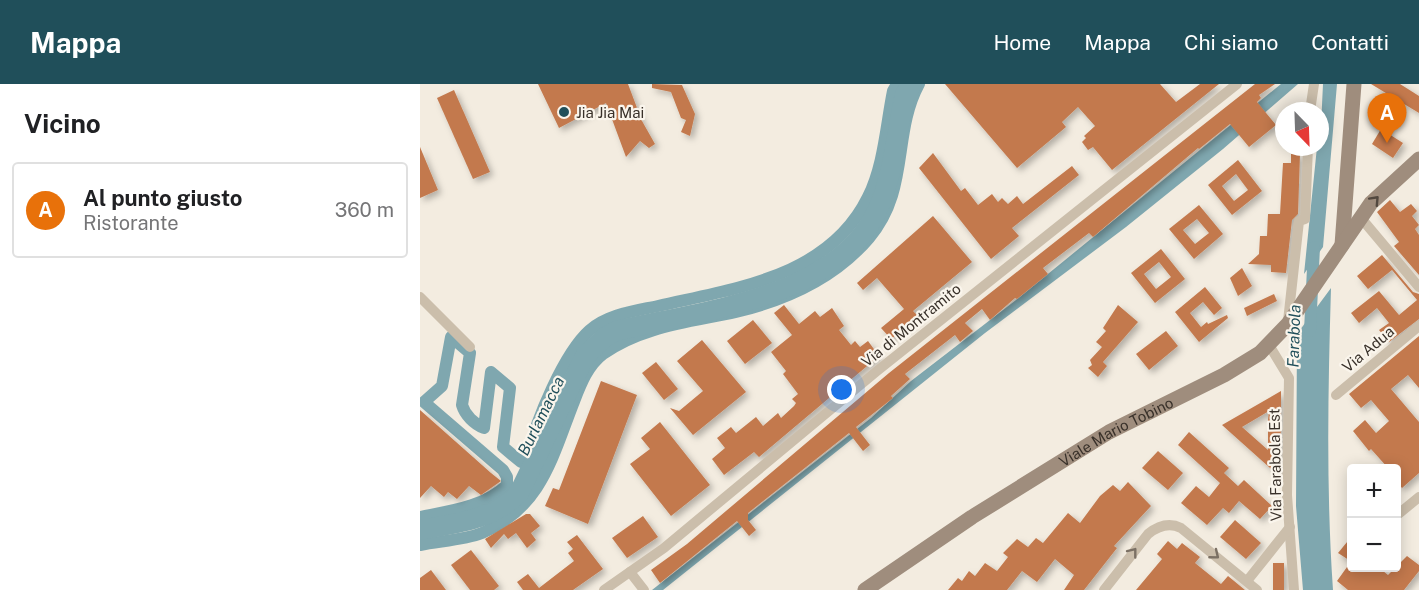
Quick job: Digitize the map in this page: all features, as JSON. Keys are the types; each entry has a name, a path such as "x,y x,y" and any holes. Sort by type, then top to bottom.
{"main road":[{"path":"1342,248 1353,84"},
{"name":"Viale Mario Tobino","path":"865,590 972,517 1109,432 1236,368 1269,345 1288,324 1376,198 1419,159"}],"street":[{"name":"Via di Montramito","path":"604,590 664,548 877,371 1237,84"},
{"path":"1311,102 1314,84"},
{"path":"1288,324 1299,221 1305,219 1308,156"},
{"path":"1361,218 1419,287"},
{"path":"420,297 470,347"},
{"name":"Via Adua","path":"1336,395 1419,326"},
{"name":"Via Farabola Est","path":"1269,345 1289,378 1287,495 1294,590"},
{"path":"1401,512 1419,497"},
{"path":"1104,590 1148,534 1157,527 1170,524 1181,528 1257,590"},
{"path":"1247,581 1290,527"},
{"path":"630,572 641,586"}],"water":[{"path":"1281,84 1298,84 1223,149 1126,227 985,333 663,590 652,590 871,418 911,381 1016,300"},
{"path":"1323,84 1337,84 1323,247 1304,274 1316,156 1329,156 1329,102 1322,102"},
{"path":"1331,288 1328,439 1333,590 1303,590 1296,506 1297,334"}],"building":[{"path":"538,84 628,84 642,121 655,144 649,148 640,141 626,157 606,103 559,128"},
{"path":"652,84 682,85 695,114 690,136 681,132 686,120 681,118 671,92 652,88"},
{"path":"945,84 1160,84 1176,102 1200,84 1219,84 1112,170 1093,147 1088,150 1082,142 1086,138 1084,136 1095,126 1078,107 1062,122 1066,127 1017,168"},
{"path":"1255,84 1275,84 1259,95 1261,98 1257,102 1275,126 1249,147 1230,124 1198,148 1093,237 1089,233 1043,268 1048,274 990,320 982,309 965,323 973,331 960,342 955,335 905,374 910,379 891,396 893,398 856,427 870,445 863,451 849,433 748,513 748,520 756,530 749,536 737,521 660,583 651,570 687,544 889,373"},
{"path":"1371,84 1400,84 1419,96 1419,113"},
{"path":"454,90 490,172 473,179 437,98"},
{"path":"1381,129 1403,143 1393,158 1372,144"},
{"path":"420,147 438,190 420,198"},
{"path":"933,153 961,191 965,188 978,205 992,194 998,202 1002,198 1008,204 1017,196 1023,204 1072,166 1079,175 1012,228 1019,236 991,259 919,168"},
{"path":"1291,156 1300,156 1298,214 1292,220 1286,273 1271,272 1271,265 1248,264 1259,254 1260,236 1267,236 1268,214 1280,214 1283,163 1291,163"},
{"path":"1238,160 1262,191 1232,215 1208,185","holes":["1236,174 1248,190 1234,201 1222,186"]},
{"path":"1390,200 1400,212 1411,204 1417,211 1412,216 1419,225 1415,229 1419,235 1419,275 1394,246 1399,242 1377,212"},
{"path":"1199,205 1223,234 1194,259 1169,229","holes":["1197,219 1209,233 1195,244 1183,230"]},
{"path":"933,216 972,262 913,311 919,317 891,339 881,328 904,309 877,278 863,290 857,283"},
{"path":"1161,249 1185,279 1155,303 1131,273","holes":["1159,262 1171,277 1156,289 1144,274"]},
{"path":"1382,255 1413,292 1419,294 1419,319 1389,342 1379,330 1389,323 1377,308 1359,323 1351,313 1379,291 1399,315 1417,300 1392,270 1368,289 1357,276"},
{"path":"1242,268 1252,286 1238,296 1230,278"},
{"path":"1205,287 1222,308 1214,315 1203,302 1190,313 1201,327 1207,322 1208,324 1227,315 1228,318 1199,342 1175,312"},
{"path":"1274,294 1277,301 1247,316 1244,308"},
{"path":"784,305 799,324 815,311 820,317 832,308 844,326 839,330 851,345 855,341 860,347 868,341 879,356 759,457 754,452 724,475 712,459 725,448 717,438 731,427 736,433 756,417 763,426 778,413 781,418 796,403 792,399 798,394 783,374 786,371 771,352 792,335 774,313"},
{"path":"1118,305 1138,322 1103,362 1107,366 1098,377 1088,368 1092,365 1090,360 1102,347 1096,342 1106,331 1103,328"},
{"path":"753,320 772,343 745,364 727,341"},
{"path":"1166,331 1178,346 1149,370 1136,354"},
{"path":"1419,336 1419,388 1408,375 1391,389 1419,422 1419,473 1402,488 1401,464 1384,464 1371,449 1369,451 1353,431 1365,420 1376,433 1389,421 1371,400 1361,408 1349,394"},
{"path":"702,340 746,392 693,435 670,408 679,411 703,391 677,361"},
{"path":"656,362 678,389 664,400 642,373"},
{"path":"601,381 637,395 588,524 545,506 553,488 559,490"},
{"path":"1281,391 1280,477 1222,425","holes":["1269,411 1268,450 1242,427"]},
{"path":"420,410 501,481 481,495 469,486 457,499 448,492 444,497 431,486 420,498"},
{"path":"660,422 710,485 671,516 630,464 650,449 641,438"},
{"path":"1189,432 1229,468 1224,473 1238,486 1244,480 1272,506 1260,519 1239,501 1229,513 1223,508 1207,525 1181,503 1196,486 1209,497 1220,483 1178,445"},
{"path":"1158,451 1183,473 1168,490 1142,468"},
{"path":"1128,482 1151,506 1114,546 1117,548 1084,590 1064,590 1074,575 1055,559 1037,582 1022,571 1007,590 948,590 958,578 962,581 969,571 975,576 985,563 997,571 1008,557 1003,553 1017,539 1028,547 1036,538 1043,543 1068,513 1080,523 1100,496 1113,485 1120,491"},
{"path":"526,514 530,514 540,526 531,533 536,540 527,548 516,533 508,539 504,534 491,548 485,539"},
{"path":"643,516 658,537 627,558 612,538"},
{"path":"1235,520 1261,543 1246,559 1220,537"},
{"path":"577,535 603,569 573,590 523,590 517,582 528,574 539,588 574,561 568,553 573,549 567,542"},
{"path":"1168,541 1177,549 1182,543 1200,557 1195,563 1221,584 1228,576 1245,590 1136,590 1162,559 1157,554"},
{"path":"1347,542 1347,559 1338,553"},
{"path":"471,550 499,586 494,590 470,590 451,565"},
{"path":"1407,556 1419,565 1419,571 1404,590 1348,590 1337,581 1347,567 1347,572 1384,572 1388,575 1391,572 1401,572 1401,562"},
{"path":"1273,563 1284,563 1284,590 1273,590"},
{"path":"431,570 446,590 420,590 420,578"}],"waterway":[{"name":"Burlamacca","path":"420,517 477,503 507,485 507,477 503,470 424,402 442,386 451,337 470,353 462,405 473,422 484,428 491,372 510,388 503,447 521,462 528,455 537,424 561,370 570,354 590,330 605,320 622,314 718,293 778,275 805,262 830,245 851,224 868,197 878,172 893,91 897,84"},
{"name":"Burlamacca","path":"420,530 486,515 509,502 519,493 585,356 605,337 616,331 768,295 804,279 836,260 863,234 881,202 892,162 905,94 912,84"},
{"name":"Burlamacca","path":"420,545 482,533 518,510 542,479 551,462 581,383 588,370 603,354 650,331 736,312 791,294 826,275 856,252 882,220 890,201 896,181 906,122 919,84"},
{"name":"Farabola","path":"1310,331 1314,247"}],"place":[{"name":"Jia Jia Mai","path":"564,112"},
{"name":"Al punto giusto","path":"1387,143"}]}
